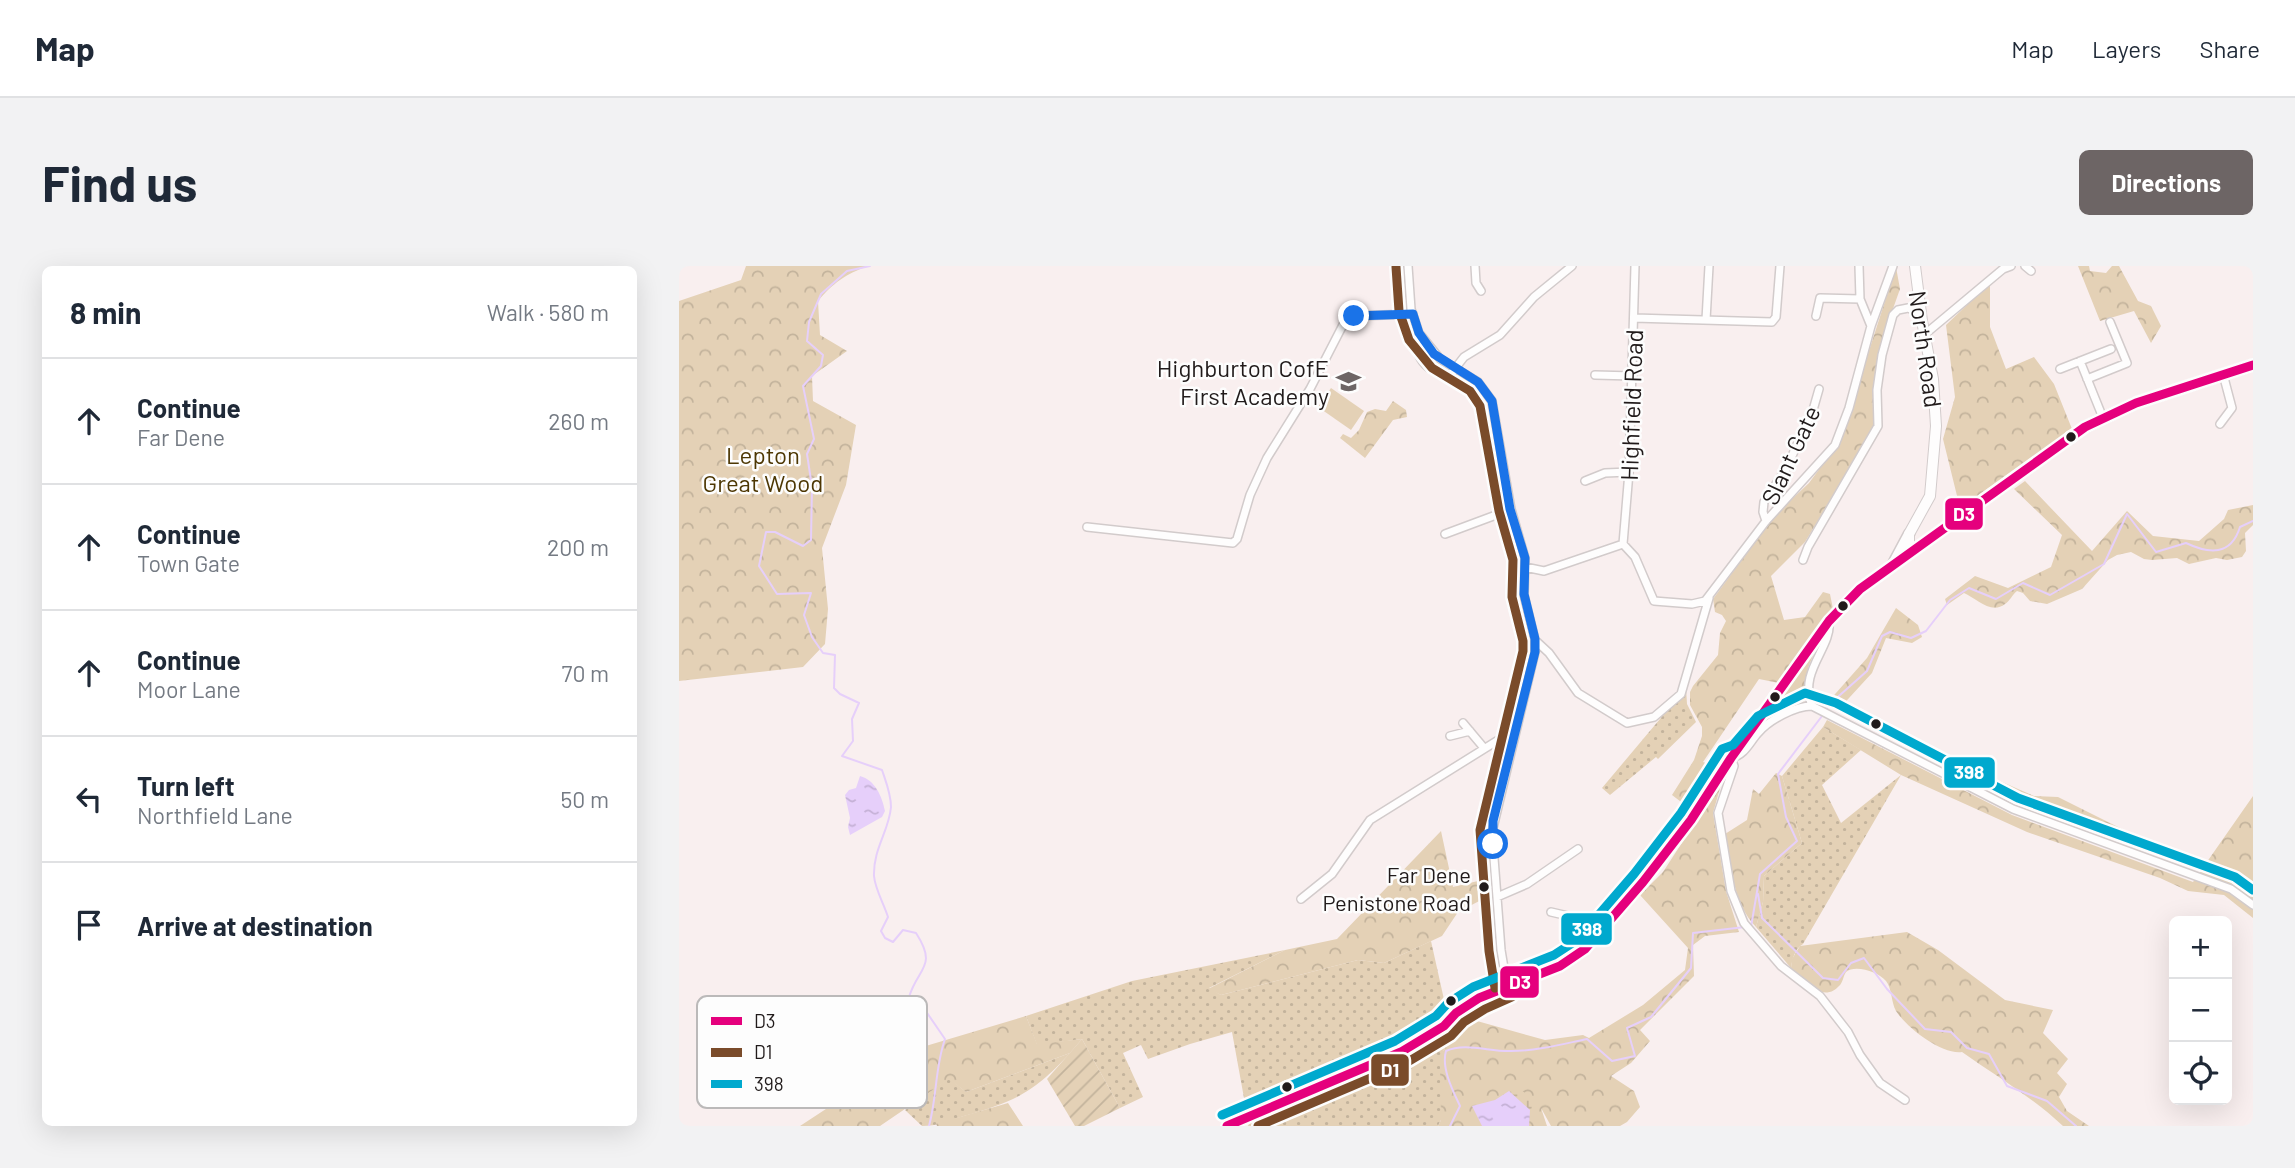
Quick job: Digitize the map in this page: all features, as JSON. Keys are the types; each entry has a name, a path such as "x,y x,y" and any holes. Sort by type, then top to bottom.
{"highway":[{"path":"1227,1126 1401,1052 1444,1026 1456,1013 1468,1006 1507,986 1560,966 1585,949 1692,820 1731,758 1829,621 1860,589 2058,444 2103,418 2136,403 2253,365"},
{"path":"1892,566 1909,534"}],"main road":[{"name":"North Road","path":"1909,534 1930,496 1935,437 1933,379 1920,313 1915,266"},
{"path":"1909,534 1909,545 1913,551"}],"street":[{"path":"1408,266 1413,314 1419,333 1434,354 1478,382 1492,401 1504,512 1523,548 1524,594 1535,639 1533,667 1493,821 1501,950 1507,986"},
{"path":"1475,266 1476,283 1481,291"},
{"path":"1419,333 1417,349 1425,365 1445,375 1450,374 1464,358 1500,335 1534,297 1572,266"},
{"name":"Highfield Road","path":"1623,544 1629,472 1635,266"},
{"path":"1706,320 1709,266"},
{"path":"1635,318 1770,323 1776,317 1780,266"},
{"path":"1859,266 1860,299 1871,326"},
{"name":"Slant Gate","path":"1535,639 1549,653 1578,693 1627,723 1654,717 1681,694 1710,597 1766,521 1835,444 1849,408 1871,326 1893,266"},
{"path":"1924,335 2003,269 2011,266"},
{"path":"1817,316 1820,298 1860,299"},
{"path":"1803,560 1878,426 1877,390 1882,355 1893,315 1898,310 1907,308 1920,313"},
{"path":"1087,527 1233,543 1237,539 1250,495 1266,458 1310,389 1345,321 1354,316 1413,314"},
{"path":"2087,379 2127,363 2110,322"},
{"path":"2060,369 2111,349"},
{"path":"2080,361 2103,418"},
{"path":"1595,374 1633,376"},
{"path":"2223,374 2232,408 2238,415"},
{"name":"Slant Gate","path":"1766,521 1764,502 1786,470 1813,410 1819,389"},
{"path":"2220,424 2232,408"},
{"path":"1585,481 1605,473 1629,472"},
{"path":"1445,534 1504,512"},
{"path":"1525,567 1544,571 1623,544 1635,556 1650,598 1654,601 1697,604 1710,597"},
{"path":"1815,707 1809,695 1812,666 1830,629 1829,621"},
{"path":"1905,1100 1880,1083 1848,1032 1820,996 1781,966 1752,933 1744,923 1731,891 1718,813 1734,766 1731,758 1740,756 1765,726 1800,707 1815,707 2013,809 2231,889 2253,905"},
{"path":"1464,723 1485,748"},
{"path":"1301,899 1332,874 1370,820 1517,728"},
{"path":"1450,736 1470,731"},
{"path":"1497,897 1527,884 1578,849"},
{"path":"1551,912 1607,925"}],"green space":[{"name":"Lepton Great Wood","path":"746,266 868,266 840,280 818,301 820,335 847,351 812,376 813,401 856,425 846,485 822,548 828,609 825,644 803,667 679,681 679,301 741,280"},
{"path":"2078,266 2089,266 2090,271 2106,273 2112,266 2119,266 2138,301 2151,306 2161,326 2151,343 2134,311 2100,321"},
{"path":"1896,267 1900,289 1876,369 1874,429 1805,542 1771,576 1784,620 1805,617 1823,592 1830,594 1833,609 1779,683 1759,679 1703,762 1720,768 1689,808 1672,795 1694,760 1702,736 1702,727 1690,705 1690,692 1718,655 1720,633 1726,621 1722,615 1715,612 1713,599 1774,516 1809,483 1838,447"},
{"path":"1990,283 1990,327 2006,369 2034,357 2054,384 2072,429 1960,508 1943,439 1955,397 1946,325"},
{"path":"1331,388 1364,411 1351,430 1318,407"},
{"path":"1393,401 1406,410 1407,417 1393,420 1365,458 1340,438 1343,434 1351,438 1359,430 1367,412 1375,409 1386,411"},
{"path":"2025,481 2092,551 2127,511 2153,536 2199,541 2224,519 2228,510 2253,505 2253,525 2245,533 2246,551 2242,557 2227,560 2216,558 2189,564 2177,558 2144,559 2131,552 2108,560 2082,589 2047,604 2030,601 2017,591 2000,607 1989,607 1964,593 1947,605 1945,599 1975,576 2008,588 2051,567 2062,535 2014,489"},
{"path":"1896,608 1918,625 1922,637 1912,643 1886,638 1872,673 1838,710 1921,742 1968,767 2034,796 2058,797 2202,869 2253,796 2253,918 2224,895 2188,891 2160,878 2027,832 1901,775 1823,727 1827,720 2012,815 2193,882 2202,870 2011,800 1837,710 1828,702 1867,658"},
{"path":"1818,643 1808,668 1805,701 1763,723"},
{"path":"1686,688 1687,704 1696,722 1658,759 1656,757 1610,795 1602,788"},
{"path":"1823,727 1861,750 1822,785 1841,823 1901,775 1803,944 1796,951 1791,968 1756,927 1763,902 1764,876 1802,843 1782,776"},
{"path":"1776,773 1782,776 1802,843 1764,876 1763,902 1756,927 1742,907 1738,895 1725,834 1747,820 1753,789 1759,794"},
{"path":"1722,781 1713,813 1726,891 1739,932 1705,936 1693,945 1694,976 1640,1030 1650,1041 1631,1063 1611,1076 1634,1091 1640,1107 1620,1126 1551,1126 1541,1108 1547,1126 1438,1126 1441,1120 1440,1060 1450,1042 1446,1029 1466,1011 1477,1021 1545,1040 1583,1035 1589,1038 1643,1005 1685,970 1688,948 1640,895 1663,872"},
{"path":"1441,831 1453,887 1486,879 1489,896 1458,912 1442,936 1384,963 1358,960 1221,995 1208,989 1285,950 1337,939"},
{"path":"1907,932 1938,950 2005,1000 2053,1010 2043,1033 2068,1059 2057,1073 2067,1084 2059,1097 2067,1111 2089,1126 2063,1126 2026,1096 1962,1052 1945,1049 1926,1039 1896,1011 1888,984 1878,975 1867,970 1850,970 1846,972 1839,986 1826,992 1813,988 1791,968 1792,959 1800,946"},
{"path":"1431,941 1445,1004 1457,1008 1399,1044 1246,1109 1232,1032 1148,1059 1141,1045 1123,1053 1143,1097 1120,1108 1082,1039 1037,1045 1026,1016 1132,981 1285,950 1209,988 1221,995 1358,960 1384,963"},
{"path":"1026,1016 1037,1044 1082,1039 1070,1053 966,1092 949,1079 927,1094 927,1046"},
{"path":"1446,1029 1450,1042 1443,1051 1441,1120 1438,1126 1248,1126 1250,1121 1404,1057"},
{"path":"1082,1039 1120,1108 1084,1126 1075,1126 1047,1079"},
{"path":"1070,1053 1034,1087 997,1105 927,1126 922,1126 905,1110 927,1108 927,1094 949,1078 966,1092"},
{"path":"1524,1092 1533,1102 1531,1110 1492,1102 1502,1094"},
{"path":"1008,1103 1023,1126 936,1124"},
{"path":"827,1108 906,1108 880,1126 800,1126"}],"water":[{"path":"860,776 870,781 877,789 885,811 882,817 850,835 850,818 845,795 856,788"},
{"path":"1509,1091 1530,1110 1529,1126 1482,1126 1472,1106 1495,1100"}],"waterway":[{"path":"870,266 847,271 821,294 809,322 807,341 823,355 821,366 803,386 814,439 807,454 812,487 811,540 803,546 775,532 766,532 759,566 777,594 811,593 804,615 812,637 823,653 835,655 834,688 859,703 852,719 853,741 842,756 882,770 888,788 890,816 878,849 874,876 888,917 881,931 885,938 893,942 903,930 916,933 925,953 924,966 909,996"},
{"path":"1825,711 1867,671 1882,636 1890,632 1911,638 1926,631 1950,600 1969,588 1996,599 2023,583 2050,595 2104,564 2127,514 2156,552 2186,543 2203,549 2225,548 2240,527 2253,521"},
{"path":"1751,927 1760,874 1797,841 1786,817 1778,774 1822,716"},
{"path":"1758,894 1762,918 1823,978 1838,980 1851,963 1864,958 1887,989 1925,1029 1951,1032 1967,1048 1989,1054 2007,1086 2047,1101 2076,1126"},
{"path":"1450,1126 1460,1106 1446,1072 1446,1051 1461,1047 1521,1051 1587,1039 1612,1061 1635,1056 1627,1028 1651,1017 1691,968 1693,933 1745,927"},
{"path":"927,1013 945,1039 939,1060 929,1126"}],"transit line":[{"name":"D1","path":"1396,267 1399,311 1409,340 1432,368 1470,391 1480,406 1499,511 1513,560 1512,597 1523,651 1480,830 1489,951 1495,988"},
{"name":"D3","path":"1227,1126 1401,1052 1444,1026 1456,1013 1479,998 1560,966 1585,949 1643,882 1691,820 1731,758 1829,621 1860,589 2085,427 2136,403 2253,365"},
{"name":"398","path":"1222,1115 1395,1041 1436,1016 1448,1003 1473,987 1554,955 1577,940 1634,874 1681,813 1722,749 1733,745 1758,716 1805,693 1836,703 2018,798 2235,877 2253,890"},
{"name":"D1","path":"1258,1126 1406,1063 1451,1036 1464,1022 1512,997"}],"place":[{"name":"Highburton CofE First Academy","path":"1349,381"},
{"name":"Far Dene Penistone Road","path":"1484,887"}],"route":[{"path":"1354,316 1413,314 1419,333 1429,348 1446,363 1478,382 1489,394 1496,416 1510,509 1525,558 1524,594 1535,639 1535,652 1493,821 1493,844"}]}
